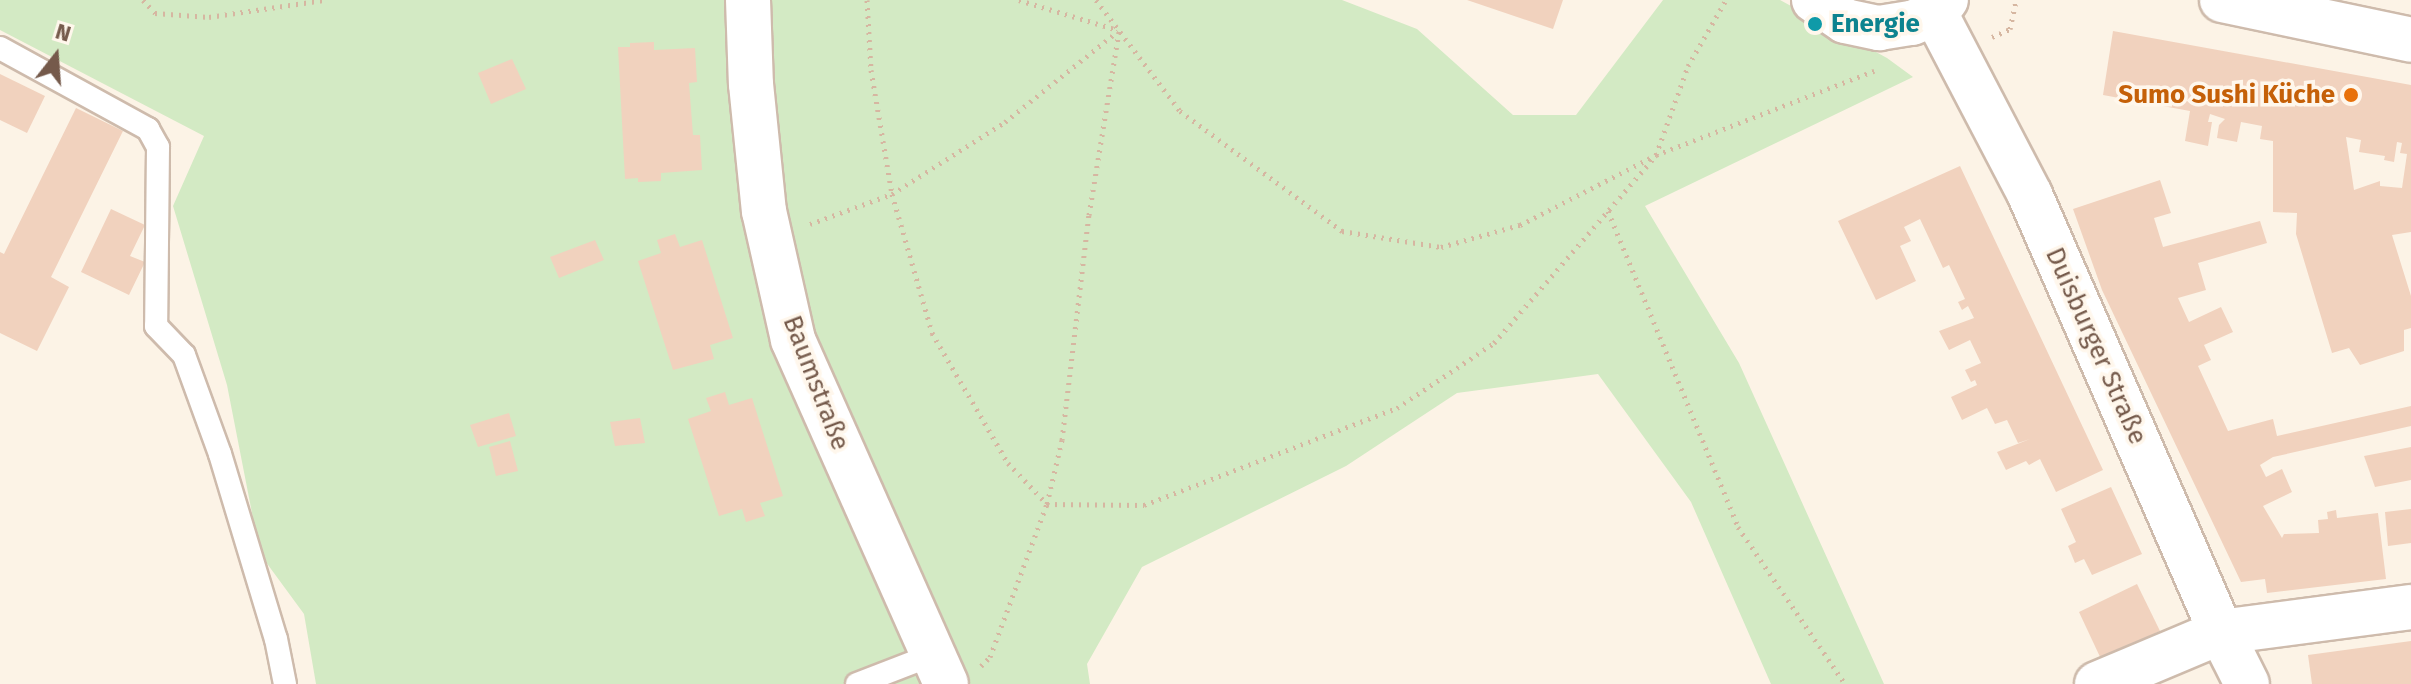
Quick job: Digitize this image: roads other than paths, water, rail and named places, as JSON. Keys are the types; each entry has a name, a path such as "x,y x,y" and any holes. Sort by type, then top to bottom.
{"street":[{"name":"Baumstraße","path":"748,0 751,84 764,211 793,340 950,671"},
{"path":"1814,0 1845,21 1879,28 1912,23 1940,6"},
{"path":"2222,0 2411,40"},
{"name":"Duisburger Straße","path":"1940,6 2030,195 2221,632 2247,684"},
{"path":"2097,684 2221,632 2411,607"}],"lane":[{"path":"0,48 148,129 158,147 156,326 184,355 220,454 276,639 285,684"},
{"path":"857,684 950,671"}],"place":[{"name":"Energie","path":"1815,24"},
{"name":"Sumo Sushi Küche","path":"2351,95"}]}
